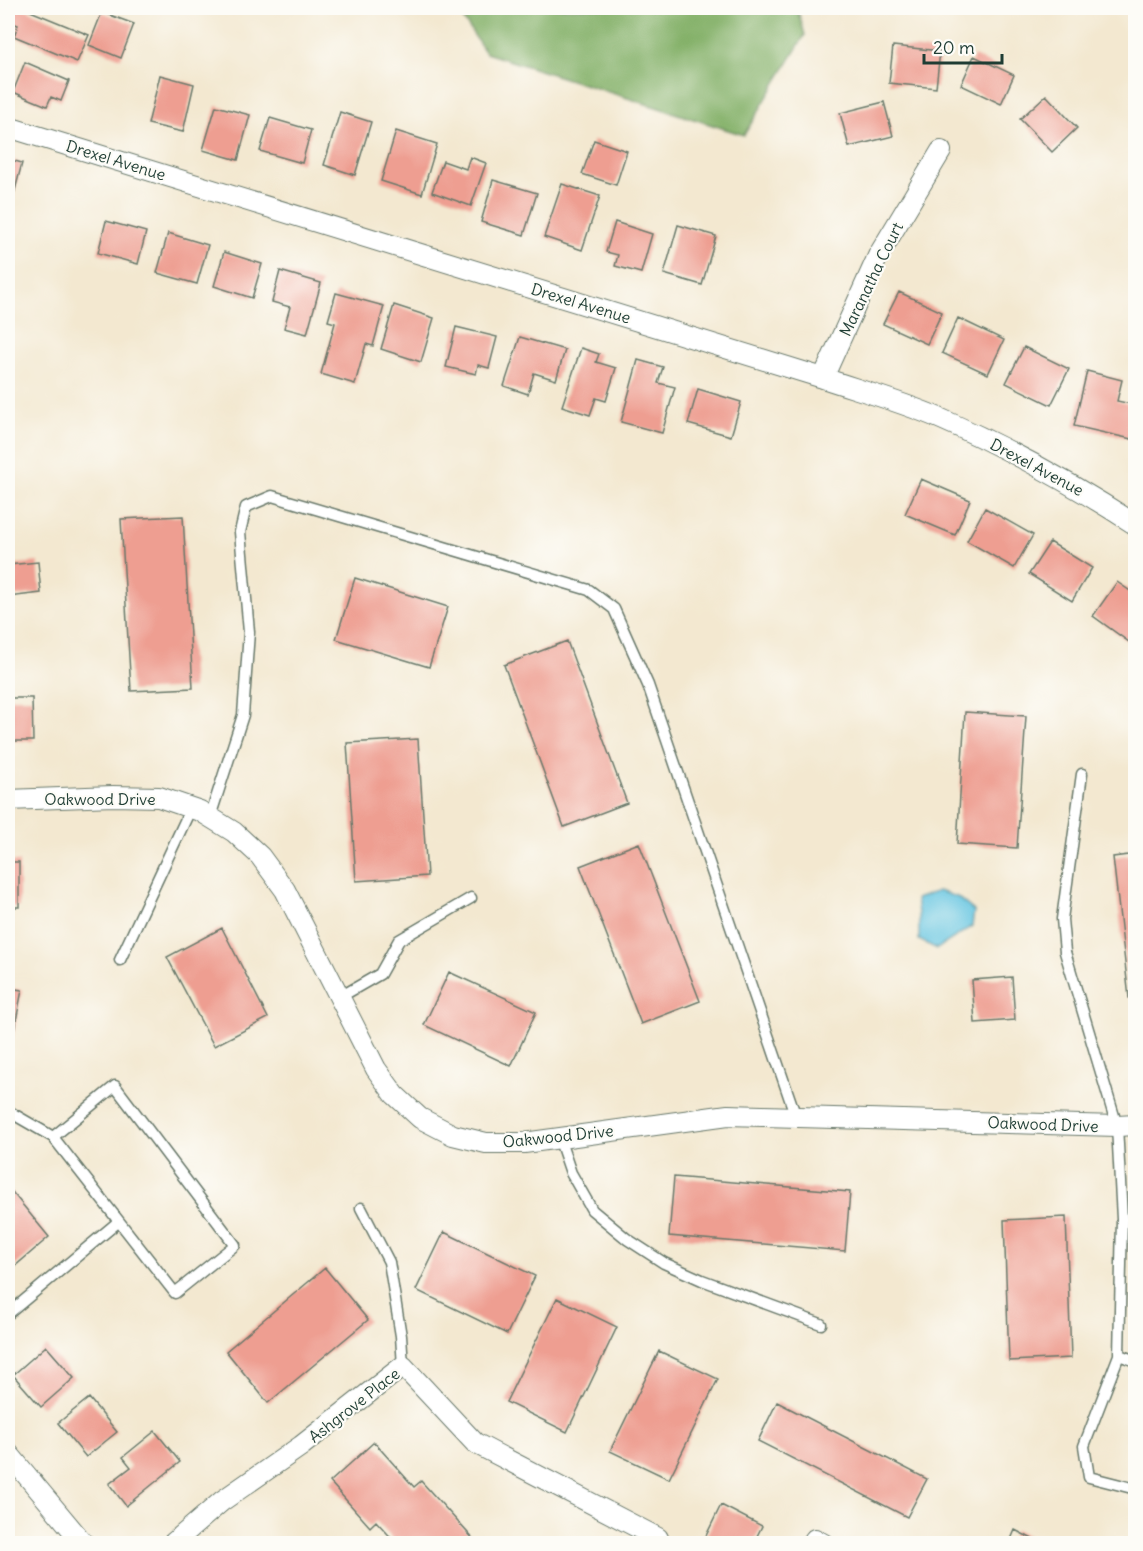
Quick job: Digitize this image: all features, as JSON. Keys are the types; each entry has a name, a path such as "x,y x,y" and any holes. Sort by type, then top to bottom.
{"street":[{"name":"Drexel Avenue","path":"8,127 823,378 937,417 1010,451 1087,493 1136,525"},
{"name":"Maranatha Court","path":"823,378 878,256 941,151"},
{"name":"Oakwood Drive","path":"8,800 112,796 159,797 191,808 234,832 260,856 285,890 376,1069 395,1095 420,1118 453,1135 486,1143 524,1143 728,1115 1126,1126"},
{"name":"Ashgrove Place","path":"172,1544 222,1501 301,1446 403,1366 475,1443 658,1538"},
{"path":"8,1453 84,1544"},
{"path":"812,1544 815,1539 824,1544"}],"lane":[{"path":"210,817 243,715 249,632 240,532 246,507 272,496 588,590 614,609 648,685 796,1117"},
{"path":"1082,774 1062,919 1065,952 1126,1126 1119,1355 1084,1446 1089,1477 1136,1489"},
{"path":"120,960 191,808"},
{"path":"340,997 380,974 399,940 471,898"},
{"path":"8,1111 53,1137 176,1293 235,1245 115,1086 53,1137"},
{"path":"559,1138 571,1173 592,1210 627,1239 664,1263 702,1280 821,1324"},
{"path":"361,1208 390,1262 403,1366"},
{"path":"8,1314 118,1222"},
{"path":"1119,1355 1136,1361"}],"green space":[{"path":"456,8 797,8 805,35 744,135 486,53"}],"water":[{"path":"938,891 957,897 974,911 972,926 937,949 919,940 916,899"}],"building":[{"path":"16,8 23,8 89,35 77,62 14,36 18,25 10,22"},
{"path":"102,12 134,24 121,58 89,45"},
{"path":"893,46 940,51 936,88 889,83"},
{"path":"974,56 1014,75 1001,104 961,85"},
{"path":"25,62 69,81 61,101 51,97 47,106 13,92"},
{"path":"160,75 194,84 183,132 148,124"},
{"path":"1046,95 1077,128 1052,152 1020,119"},
{"path":"884,102 893,136 849,147 840,113"},
{"path":"216,106 250,115 238,160 203,150"},
{"path":"340,112 371,122 355,175 324,165"},
{"path":"270,118 311,130 302,163 260,151"},
{"path":"396,131 437,144 422,194 381,181"},
{"path":"594,140 627,151 616,185 582,174"},
{"path":"470,157 486,163 471,206 432,192 443,161 466,169"},
{"path":"8,159 22,163 11,206 8,205"},
{"path":"493,180 537,193 524,235 481,222"},
{"path":"562,184 600,196 582,250 544,237"},
{"path":"106,221 146,232 138,264 98,253"},
{"path":"615,222 652,234 641,273 615,266 618,255 606,252"},
{"path":"678,225 716,236 702,285 664,274"},
{"path":"168,233 208,245 197,284 157,273"},
{"path":"224,252 262,264 252,298 214,286"},
{"path":"280,271 321,283 307,334 284,328 290,307 272,302"},
{"path":"899,292 942,312 927,344 883,324"},
{"path":"336,293 384,306 373,346 366,344 355,384 321,374 335,323 328,321"},
{"path":"394,305 434,318 421,362 381,349"},
{"path":"958,318 1004,340 988,374 942,353"},
{"path":"456,327 497,337 489,368 478,365 476,374 446,367"},
{"path":"520,337 565,350 556,380 534,373 528,394 504,386"},
{"path":"1024,347 1069,369 1051,405 1006,383"},
{"path":"581,348 599,354 596,362 616,368 606,401 596,398 590,415 562,406"},
{"path":"638,360 663,367 658,383 675,387 662,433 621,422"},
{"path":"1087,371 1122,380 1117,401 1136,405 1136,440 1074,426"},
{"path":"698,389 741,402 731,436 688,424"},
{"path":"921,479 970,500 955,535 905,514"},
{"path":"985,508 1033,535 1014,568 967,541"},
{"path":"183,516 193,688 131,691 121,519"},
{"path":"1050,542 1092,568 1072,601 1029,574"},
{"path":"38,562 41,593 8,597 8,565"},
{"path":"355,578 448,607 429,667 336,639"},
{"path":"1117,582 1136,595 1136,647 1093,616"},
{"path":"567,641 627,803 564,827 504,665"},
{"path":"8,698 32,698 33,741 8,741"},
{"path":"965,712 1026,716 1017,848 957,844"},
{"path":"418,739 427,876 356,881 347,743"},
{"path":"639,843 700,1001 641,1024 580,866"},
{"path":"1136,854 1136,997 1129,998 1113,857"},
{"path":"8,862 19,862 19,907 8,907"},
{"path":"222,928 268,1018 214,1046 167,957"},
{"path":"449,972 536,1012 511,1066 424,1025"},
{"path":"1012,977 1015,1020 975,1023 972,980"},
{"path":"8,988 22,990 10,1052 8,1052"},
{"path":"674,1177 850,1192 845,1251 669,1236"},
{"path":"8,1187 49,1237 8,1272"},
{"path":"1066,1217 1071,1358 1009,1361 1004,1220"},
{"path":"444,1232 535,1276 507,1334 416,1290"},
{"path":"325,1268 368,1320 268,1403 226,1351"},
{"path":"557,1298 617,1327 567,1432 506,1402"},
{"path":"46,1346 74,1378 41,1407 13,1375"},
{"path":"659,1351 718,1379 669,1479 610,1451"},
{"path":"89,1398 117,1432 86,1457 58,1423"},
{"path":"777,1402 927,1479 907,1517 758,1441"},
{"path":"155,1431 180,1462 126,1506 109,1484 131,1467 123,1457"},
{"path":"374,1442 414,1487 421,1481 476,1542 474,1544 397,1544 376,1521 370,1527 330,1482"},
{"path":"721,1505 762,1526 753,1544 702,1544"},
{"path":"1015,1530 1042,1544 1009,1544"}]}
